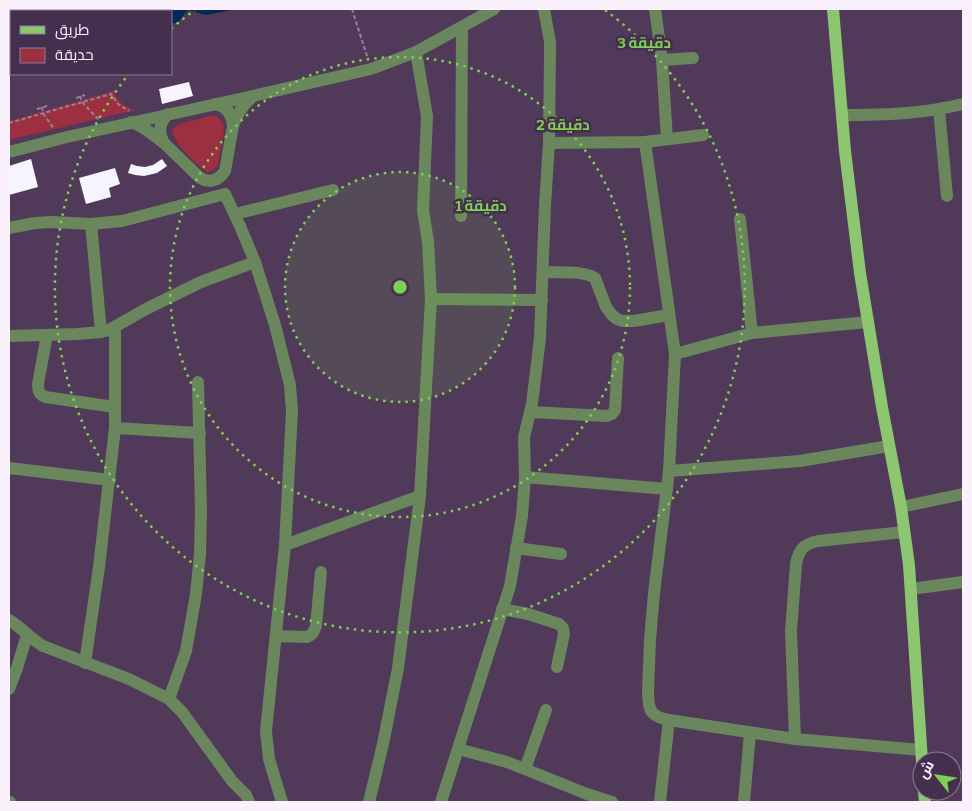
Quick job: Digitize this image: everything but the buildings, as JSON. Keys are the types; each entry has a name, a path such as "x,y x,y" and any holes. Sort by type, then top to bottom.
{"main road":[{"path":"833,9 845,151 857,255 901,506 909,565 922,751"}],"street":[{"path":"9,152 67,137 130,117 168,114 371,69 416,52 494,9"},
{"path":"441,802 510,586 522,516 525,477 524,437 536,372 542,300 549,143 550,42 544,9"},
{"path":"655,9 662,60 667,139"},
{"path":"461,216 462,27"},
{"path":"369,802 398,668 420,496 431,299 428,242 423,210 427,116 416,52"},
{"path":"662,60 693,58"},
{"path":"253,96 241,108 233,126 224,185 225,194 255,262 281,347 290,385 292,426 285,545 266,731 269,759 282,802"},
{"path":"215,104 226,108 230,113 233,126"},
{"path":"842,115 902,114 939,110 963,104"},
{"path":"939,110 947,196"},
{"path":"164,143 161,138 160,125 168,114"},
{"path":"130,117 164,143 203,180 225,194"},
{"path":"549,143 645,142 703,135"},
{"path":"645,142 675,354 669,471 650,640 648,692 651,711 655,715 669,720 750,733 912,754"},
{"path":"203,180 213,181 222,176 225,171"},
{"path":"235,214 333,190"},
{"path":"9,228 50,222 91,224 122,222 225,194"},
{"path":"740,219 752,334"},
{"path":"91,224 101,332"},
{"path":"9,336 101,332 109,330 146,309 201,282 255,262"},
{"path":"543,272 579,273 595,278 606,307 612,316 622,321 634,321 669,315"},
{"path":"431,299 542,300"},
{"path":"675,354 752,334 868,322"},
{"path":"85,663 99,567 115,428 115,327"},
{"path":"47,335 38,384 40,395 115,407"},
{"path":"530,412 607,416 612,414 615,410 618,358"},
{"path":"169,699 186,651 196,594 200,554 201,510 198,382"},
{"path":"115,428 200,433"},
{"path":"669,471 800,461 889,446"},
{"path":"9,468 110,480"},
{"path":"525,477 667,489"},
{"path":"901,506 963,494"},
{"path":"285,545 420,496"},
{"path":"795,739 791,631 798,556 809,543 904,532"},
{"path":"516,548 561,554"},
{"path":"276,636 307,637 313,632 316,626 321,572"},
{"path":"910,590 963,582"},
{"path":"502,609 528,614 559,624 563,628 564,634 557,667"},
{"path":"9,620 43,646 129,680 169,699 182,712 229,776 246,795 248,802"},
{"path":"9,689 27,635"},
{"path":"525,768 546,710"},
{"path":"660,802 669,720"},
{"path":"744,802 750,733"},
{"path":"458,748 525,768 587,794 612,802"}],"path":[{"path":"352,9 371,69"},
{"path":"9,123 111,94 114,100 130,117"},
{"path":"76,98 85,95"},
{"path":"80,96 82,102 100,122"},
{"path":"37,109 47,106"},
{"path":"42,107 43,113 56,132"}],"green space":[{"path":"113,91 122,103 135,110 9,140 9,121"},
{"path":"214,115 222,121 224,130 218,165 213,170 207,172 191,159 176,141 172,130 179,124"}],"water":[{"path":"9,9 237,9 206,15 188,10 177,23 172,23 172,10 10,10 9,71"}]}
